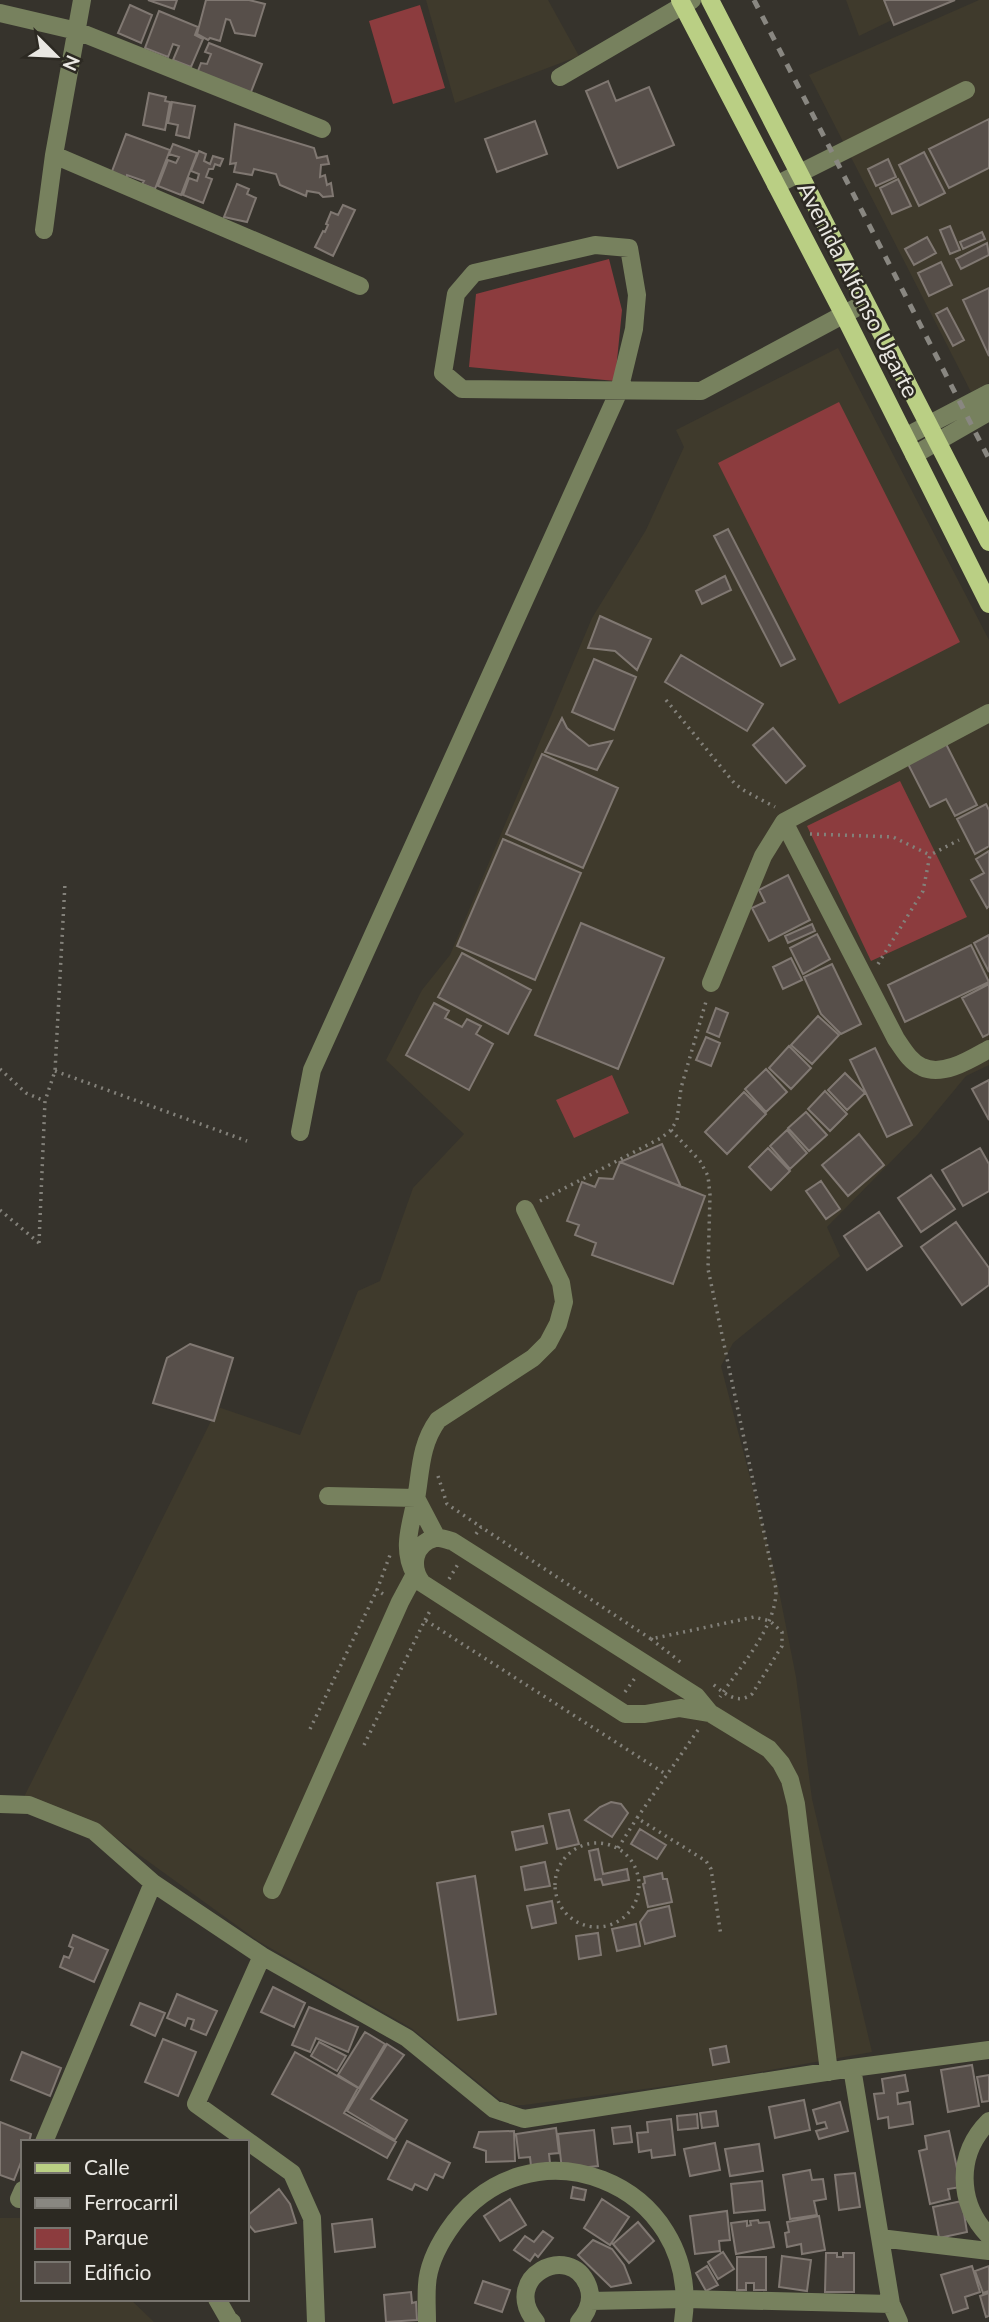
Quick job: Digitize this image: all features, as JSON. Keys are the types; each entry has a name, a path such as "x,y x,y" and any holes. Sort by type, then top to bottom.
{"main road":[{"name":"Avenida Alfonso Ugarte","path":"710,0 989,542"},
{"name":"Avenida Alfonso Ugarte","path":"685,2 989,604"}],"street":[{"path":"44,230 54,155 82,0"},
{"path":"560,77 685,2"},
{"path":"0,13 77,31 322,129"},
{"path":"776,186 965,89"},
{"path":"54,155 360,286"},
{"path":"300,1132 312,1070 619,391 634,330 637,295 629,247 595,245 474,274 456,294 443,373 461,389 619,391 702,391 865,303"},
{"path":"905,437 989,393"},
{"path":"914,455 989,412"},
{"path":"711,983 763,856 787,828 987,719"},
{"path":"787,828 896,1039 908,1056 923,1068 945,1069 968,1061 989,1049"},
{"path":"525,1209 561,1283 564,1302 558,1324 548,1343 533,1358 438,1420 422,1454 416,1498 408,1527 408,1562 422,1583 625,1714 680,1708 710,1713"},
{"path":"328,1496 416,1498"},
{"path":"416,1498 437,1538"},
{"path":"272,1890 400,1602 415,1574 416,1553 426,1543 437,1538 452,1541 696,1696 710,1713 769,1749 781,1763 790,1780 796,1804 829,2072"},
{"path":"0,1804 29,1805 94,1831 153,1883 262,1956 407,2038 494,2109 524,2119 852,2068 989,2050"},
{"path":"49,2140 153,1883"},
{"path":"247,2140 196,2104 262,1956"},
{"path":"852,2068 891,2304 899,2322"},
{"path":"989,2121 971,2145 964,2171 966,2199 977,2223 989,2236"},
{"path":"248,2141 292,2172 312,2218 316,2322"},
{"path":"427,2322 427,2283 438,2246 460,2213 490,2188 526,2174 565,2170 603,2178 636,2197 663,2225 680,2260 687,2299 683,2322"},
{"path":"880,2238 989,2251"},
{"path":"536,2322 527,2307 526,2290 535,2274 550,2266 568,2266 582,2276 590,2292 590,2301 579,2322"},
{"path":"590,2301 687,2299 891,2304"},
{"path":"218,2301 232,2322"}],"path":[{"path":"666,699 735,784 773,805 787,828 893,837 930,855"},
{"path":"930,855 959,840"},
{"path":"866,982 923,891 930,855"},
{"path":"0,1210 39,1243 45,1101 55,1072 65,883"},
{"path":"525,1209 661,1138 671,1130 677,1120 681,1087 711,983"},
{"path":"0,1069 26,1093 45,1101"},
{"path":"55,1072 247,1141"},
{"path":"618,1848 770,1621 776,1599 708,1269 708,1176 700,1161 671,1130"},
{"path":"364,1745 425,1620 481,1527 652,1639 690,1668"},
{"path":"310,1728 377,1590"},
{"path":"652,1639 754,1617 770,1621 782,1632 782,1646 752,1694 746,1699 737,1700 701,1676"},
{"path":"425,1620 667,1775"},
{"path":"599,1732 644,1664"},
{"path":"637,1818 706,1861 710,1869 721,1936"},
{"path":"586,1844 608,1844 618,1848 627,1855 638,1874 637,1896 633,1906 618,1922 608,1926 586,1926 575,1921 567,1914 556,1895 556,1874 561,1864 576,1848 586,1844"}],"shaded area":[{"path":"426,0 548,0 579,56 455,103"},
{"path":"846,0 933,0 859,36"},
{"path":"979,0 989,0 989,383 971,392 809,75"},
{"path":"838,348 989,640 989,1065 966,1076 918,1134 827,1227 840,1256 733,1343 721,1366 777,1581 796,1677 812,1799 872,2052 720,2079 512,2105 500,2100 411,2028 258,1941 98,1825 24,1797 218,1407 300,1435 358,1291 380,1281 413,1188 464,1134 386,1060 422,990 450,955 592,618 646,530 684,447 676,430"},
{"path":"0,2218 21,2218 21,2301 132,2301 154,2322 0,2322"}],"green space":[{"path":"420,5 445,88 393,104 369,21"},
{"path":"609,259 622,310 615,381 469,367 476,294"},
{"path":"839,402 960,642 839,704 718,463"},
{"path":"900,781 967,917 871,961 807,826"},
{"path":"612,1075 629,1113 574,1138 556,1100"}],"building":[{"path":"148,0 177,0 174,9"},
{"path":"206,0 249,0 265,4 255,36 235,33 230,20 226,19 220,41 210,38 208,40 197,34"},
{"path":"884,0 955,0 894,25"},
{"path":"130,5 152,15 141,43 118,33"},
{"path":"159,11 198,27 195,35 203,39 191,67 173,60 179,46 173,44 168,57 145,48"},
{"path":"209,43 262,64 249,97 196,76 201,63 207,64 211,54 205,52"},
{"path":"608,81 616,101 649,87 674,145 618,168 586,91"},
{"path":"149,93 166,97 165,101 170,102 165,130 143,125"},
{"path":"172,102 195,106 189,138 176,135 178,125 168,123"},
{"path":"989,119 989,168 949,188 929,149"},
{"path":"535,121 547,154 497,172 485,139"},
{"path":"235,124 314,148 317,158 327,156 329,164 321,165 320,177 325,175 327,185 331,183 333,196 323,197 319,193 307,191 306,196 280,185 276,174 254,169 252,175 234,172 236,163 230,164"},
{"path":"126,134 170,150 155,189 142,184 144,181 127,175 126,180 111,174"},
{"path":"173,144 197,153 181,195 158,186 168,160 176,163 179,157 169,154"},
{"path":"199,151 206,154 204,161 210,164 213,156 223,159 220,166 215,164 213,169 209,169 206,177 212,179 203,203 183,195 189,178 197,181 199,174 191,171"},
{"path":"924,152 945,193 919,206 899,165"},
{"path":"888,159 896,177 876,186 868,169"},
{"path":"898,179 911,206 892,214 880,188"},
{"path":"237,184 249,189 247,194 256,198 247,222 224,217"},
{"path":"343,205 355,210 333,256 315,247 323,231 325,232 331,212 338,215"},
{"path":"950,226 960,250 950,254 940,230"},
{"path":"982,232 985,239 963,249 960,242"},
{"path":"927,237 936,253 914,265 905,249"},
{"path":"987,243 989,255 961,269 956,259"},
{"path":"941,262 952,285 929,296 918,273"},
{"path":"989,288 989,356 963,300"},
{"path":"947,308 964,340 953,346 936,314"},
{"path":"728,529 795,659 781,666 714,536"},
{"path":"725,576 731,590 702,604 696,591"},
{"path":"600,616 651,639 637,670 615,651 588,648"},
{"path":"681,655 763,704 747,731 665,682"},
{"path":"594,659 636,677 614,730 572,712"},
{"path":"562,718 567,728 589,746 612,741 597,770 545,752"},
{"path":"773,728 805,766 786,783 753,745"},
{"path":"943,738 977,805 955,816 946,799 930,807 905,758"},
{"path":"542,754 618,788 583,868 506,834"},
{"path":"986,804 989,810 989,846 975,854 957,819"},
{"path":"503,839 581,873 535,980 457,946"},
{"path":"989,851 987,908 971,880 984,873 976,859"},
{"path":"788,875 810,920 769,941 752,908 765,902 759,890"},
{"path":"581,923 664,958 618,1069 535,1035"},
{"path":"812,924 815,931 788,943 785,936"},
{"path":"817,934 830,959 803,974 790,948"},
{"path":"989,935 989,972 974,943"},
{"path":"971,945 989,982 905,1022 888,985"},
{"path":"462,953 531,990 508,1034 438,997"},
{"path":"791,958 802,980 783,989 773,967"},
{"path":"832,964 861,1024 841,1034 821,1014 804,977"},
{"path":"989,984 989,1034 983,1037 962,998"},
{"path":"434,1003 449,1011 445,1018 462,1027 467,1019 481,1026 476,1034 493,1044 469,1090 406,1055"},
{"path":"716,1008 728,1013 719,1037 707,1032"},
{"path":"818,1016 839,1035 812,1064 791,1045"},
{"path":"706,1037 720,1043 711,1066 696,1060"},
{"path":"789,1046 811,1068 791,1089 769,1068"},
{"path":"875,1048 912,1125 887,1137 850,1060"},
{"path":"766,1069 787,1092 766,1112 745,1089"},
{"path":"845,1073 865,1093 847,1110 828,1090"},
{"path":"989,1080 989,1120 972,1089"},
{"path":"825,1091 847,1114 830,1131 808,1109"},
{"path":"744,1092 766,1114 727,1154 705,1132"},
{"path":"806,1112 827,1135 809,1151 788,1128"},
{"path":"787,1130 807,1153 790,1169 770,1146"},
{"path":"859,1134 884,1165 848,1196 822,1165"},
{"path":"662,1144 681,1187 620,1162"},
{"path":"768,1148 790,1171 771,1190 749,1167"},
{"path":"980,1148 989,1164 989,1191 963,1206 942,1170"},
{"path":"620,1162 705,1196 673,1284 592,1255 596,1243 575,1235 579,1225 567,1221 582,1182 595,1187 599,1178 613,1179"},
{"path":"931,1175 955,1209 921,1232 898,1198"},
{"path":"821,1181 840,1209 826,1219 806,1191"},
{"path":"879,1212 902,1246 867,1270 844,1236"},
{"path":"956,1222 989,1268 989,1285 962,1305 921,1247"},
{"path":"190,1344 233,1358 214,1421 153,1403 167,1358"},
{"path":"611,1802 621,1804 628,1813 612,1837 585,1820 600,1807"},
{"path":"569,1810 579,1844 557,1849 549,1814"},
{"path":"543,1826 547,1843 516,1850 512,1832"},
{"path":"640,1829 666,1845 657,1859 631,1844"},
{"path":"598,1849 603,1874 627,1869 629,1880 603,1885 601,1879 595,1880 589,1851"},
{"path":"545,1862 550,1886 525,1890 521,1867"},
{"path":"662,1873 663,1879 667,1879 672,1902 648,1907 644,1877"},
{"path":"475,1876 496,2014 458,2020 437,1883"},
{"path":"552,1901 556,1923 532,1928 527,1906"},
{"path":"669,1906 675,1936 645,1944 640,1922 648,1911"},
{"path":"636,1924 640,1946 617,1951 612,1929"},
{"path":"598,1933 601,1955 579,1959 576,1936"},
{"path":"73,1935 108,1950 94,1982 60,1967 64,1956 69,1958 73,1948 69,1946"},
{"path":"273,1987 305,2003 294,2027 261,2012"},
{"path":"177,1994 217,2011 206,2035 191,2029 194,2020 188,2018 185,2026 167,2018"},
{"path":"140,2003 165,2013 155,2036 131,2025"},
{"path":"309,2007 358,2027 348,2052 316,2038 310,2052 292,2045"},
{"path":"365,2032 385,2044 359,2088 338,2075"},
{"path":"163,2039 196,2052 178,2096 145,2082"},
{"path":"319,2042 346,2056 337,2071 311,2056"},
{"path":"387,2044 404,2055 371,2099 407,2120 395,2140 347,2111"},
{"path":"726,2046 729,2062 713,2065 710,2049"},
{"path":"22,2052 61,2068 50,2096 11,2080"},
{"path":"295,2052 358,2088 344,2113 396,2142 387,2158 272,2094"},
{"path":"972,2065 979,2106 948,2112 941,2070"},
{"path":"905,2075 908,2091 897,2093 898,2104 910,2102 913,2124 889,2128 888,2117 878,2119 874,2094 884,2093 882,2079"},
{"path":"989,2075 989,2101 982,2102 977,2077"},
{"path":"804,2100 810,2130 775,2138 769,2107"},
{"path":"840,2102 848,2131 819,2139 816,2131 827,2128 825,2122 817,2124 813,2110"},
{"path":"716,2111 718,2126 702,2128 700,2113"},
{"path":"697,2114 698,2128 678,2130 677,2116"},
{"path":"671,2119 675,2155 652,2158 651,2150 639,2152 637,2133 648,2132 647,2122"},
{"path":"0,2122 31,2134 30,2140 21,2140 21,2162 14,2180 0,2175"},
{"path":"630,2126 632,2142 614,2144 612,2128"},
{"path":"556,2128 559,2153 549,2154 550,2163 531,2166 530,2157 519,2158 516,2134"},
{"path":"594,2130 598,2166 562,2170 558,2134"},
{"path":"514,2131 515,2161 486,2162 486,2151 474,2147 479,2132"},
{"path":"949,2131 961,2187 948,2189 950,2199 930,2204 919,2151 927,2149 925,2136"},
{"path":"407,2141 450,2163 443,2178 435,2174 427,2190 415,2184 412,2190 388,2179"},
{"path":"715,2143 720,2170 690,2176 684,2149"},
{"path":"759,2144 763,2171 730,2176 725,2149"},
{"path":"810,2170 812,2180 823,2179 826,2199 814,2201 817,2215 790,2219 783,2175"},
{"path":"855,2173 860,2207 839,2210 835,2175"},
{"path":"762,2181 765,2210 734,2213 731,2184"},
{"path":"573,2187 586,2190 584,2200 571,2198"},
{"path":"279,2189 290,2204 296,2223 255,2232 248,2224 248,2215"},
{"path":"510,2199 526,2225 500,2241 484,2216"},
{"path":"602,2199 629,2217 610,2245 584,2228"},
{"path":"962,2201 967,2232 939,2238 933,2207"},
{"path":"727,2211 730,2240 719,2241 720,2251 695,2254 690,2216"},
{"path":"819,2216 825,2250 802,2254 801,2244 787,2247 787,2222"},
{"path":"372,2219 375,2247 335,2252 332,2224"},
{"path":"758,2220 759,2223 769,2222 774,2247 736,2254 731,2223 747,2221 747,2226 751,2225 750,2221"},
{"path":"638,2222 654,2241 629,2263 613,2244"},
{"path":"543,2231 553,2238 538,2257 535,2254 530,2261 514,2250 525,2236 534,2242"},
{"path":"593,2240 612,2249 624,2265 631,2283 611,2287 578,2255"},
{"path":"723,2252 734,2269 718,2279 708,2262"},
{"path":"826,2253 837,2253 837,2257 843,2257 843,2253 854,2253 854,2292 825,2292"},
{"path":"782,2256 811,2260 807,2291 779,2287"},
{"path":"737,2257 766,2257 766,2290 754,2290 754,2283 746,2283 746,2290 737,2290"},
{"path":"707,2266 718,2285 706,2291 696,2273"},
{"path":"972,2266 980,2292 965,2297 968,2308 953,2313 941,2275"},
{"path":"989,2266 989,2291 983,2293 975,2271"},
{"path":"483,2281 510,2290 502,2312 475,2303"},
{"path":"411,2292 412,2303 416,2302 417,2320 386,2322 384,2295"},
{"path":"989,2293 989,2316 986,2317 980,2296"}],"railway":[{"path":"754,0 989,459"}]}
